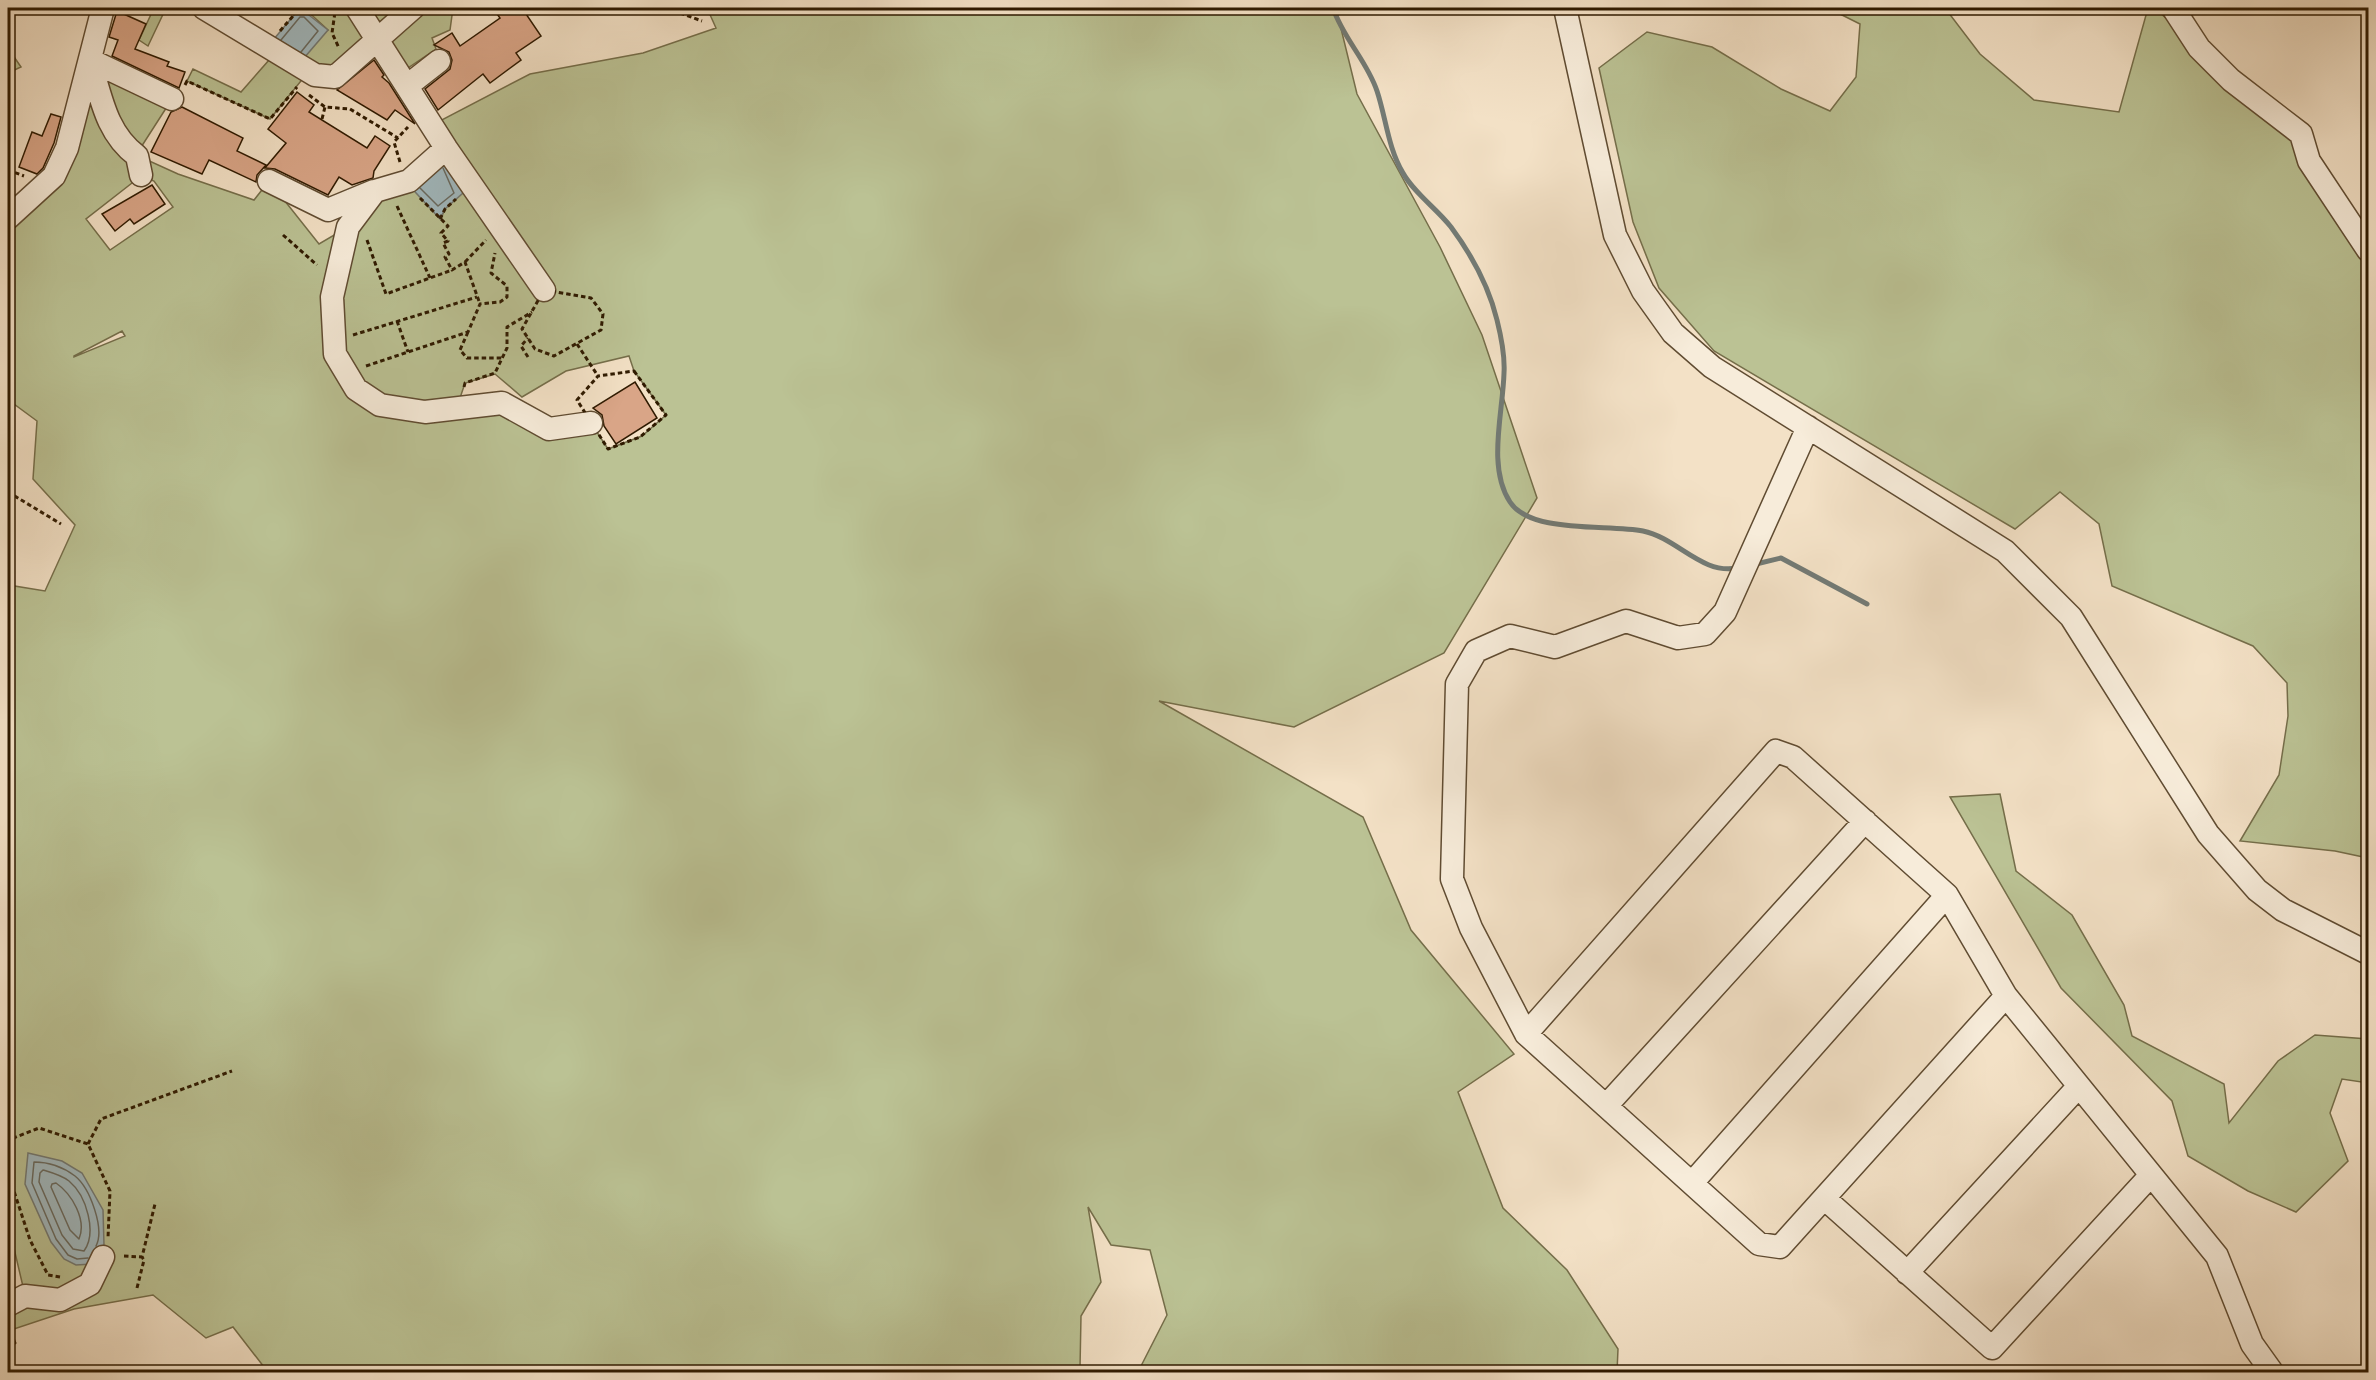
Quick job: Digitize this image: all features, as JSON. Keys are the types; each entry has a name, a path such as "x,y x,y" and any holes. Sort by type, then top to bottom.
{"street":[{"path":"8,218 54,176 68,148 103,8"},
{"path":"204,8 316,75 335,77 413,8"},
{"path":"357,8 446,148 544,290"},
{"path":"1565,8 1615,235 1643,291 1673,333 1712,367 2005,552 2071,617 2208,834 2257,890 2283,910 2368,953"},
{"path":"2173,8 2199,48 2223,72 2301,134 2309,161 2368,250"},
{"path":"90,60 172,99"},
{"path":"90,60 110,127 137,156 141,176"},
{"path":"407,86 439,61"},
{"path":"446,148 390,187 358,214 348,227 332,297 335,354 356,389 380,405 425,412 502,403 549,429 591,423"},
{"path":"269,181 328,210 390,187"},
{"path":"1808,427 1725,612 1705,634 1678,638 1626,621 1555,647 1510,636 1476,651 1457,684 1452,879 1471,928 1526,1034 1759,1244 1780,1247 2006,996"},
{"path":"1526,1034 1776,752 1793,757 1947,895 2006,996 2217,1256 2252,1344 2272,1372"},
{"path":"1606,1106 1865,821"},
{"path":"1692,1183 1947,895"},
{"path":"1907,1273 2079,1086"},
{"path":"1824,1198 1992,1348 2151,1175"},
{"path":"8,1305 25,1296 60,1300 90,1284 104,1253"}],"path":[{"path":"268,46 300,8"},
{"path":"330,8 335,12 332,33 339,51"},
{"path":"666,8 702,21"},
{"path":"172,99 177,101 187,81 270,119 298,86"},
{"path":"307,93 325,107 350,109 398,138"},
{"path":"322,119 325,107"},
{"path":"390,187 448,226 441,233 448,241 443,243 448,254 445,257 452,270"},
{"path":"390,187 430,278"},
{"path":"358,214 386,294 452,270 504,232"},
{"path":"480,304 500,302 507,297 507,286 491,273 494,255 504,232"},
{"path":"465,262 480,304 460,350 467,358 502,358"},
{"path":"522,329 535,348 554,356 601,330 603,314 591,298 544,290"},
{"path":"334,341 477,297"},
{"path":"457,408 465,383 495,374 507,348 507,327 533,311"},
{"path":"398,321 408,352"},
{"path":"346,372 468,332"},
{"path":"528,338 521,346 528,357"},
{"path":"576,344 598,376"},
{"path":"634,370 666,415 640,437 608,449 577,400 598,376 634,370"},
{"path":"8,492 60,524"},
{"path":"88,1144 101,1119 232,1071"},
{"path":"90,1284 48,1275 30,1240 10,1179 11,1139 39,1128 88,1144 110,1191 104,1253 142,1257"},
{"path":"136,1288 155,1204"},
{"path":"8,1326 15,1343 8,1359"}],"green space":[{"path":"154,8 166,8 148,46 139,40"},
{"path":"304,8 453,8 450,30 432,38 436,49 399,74 377,40 335,77 309,71 270,119 187,81 193,69 241,92 277,51 328,30"},
{"path":"707,8 1336,8 1357,94 1440,247 1482,335 1537,498 1444,653 1294,727 1159,701 1363,817 1411,930 1514,1054 1458,1092 1503,1208 1567,1270 1618,1349 1617,1372 1138,1372 1167,1315 1150,1250 1111,1245 1088,1207 1101,1282 1081,1316 1080,1368 1073,1372 264,1372 264,1367 233,1327 206,1338 153,1295 74,1309 8,1331 8,1305 25,1295 8,1223 8,585 45,591 75,525 33,479 37,421 14,404 8,389 8,218 45,184 90,60 172,99 136,155 178,174 254,200 269,181 319,244 348,227 375,191 406,182 441,218 445,209 449,167 432,125 530,74 643,53 716,28","holes":["141,176 154,181 173,207 110,250 86,219","122,331 125,336 74,357","629,356 634,371 666,415 642,436 608,449 591,423 549,429 502,403 457,407 465,383 495,374 522,397 566,371"]},
{"path":"1828,8 1945,8 1980,54 2034,100 2119,112 2148,8 2155,8 2291,135 2368,233 2368,858 2335,851 2240,841 2279,775 2288,716 2287,683 2253,646 2112,586 2099,524 2060,492 2015,529 1714,351 1659,288 1633,222 1599,68 1647,32 1712,47 1781,89 1830,111 1856,77 1860,24"},
{"path":"8,48 21,67 8,73"},
{"path":"2000,794 2016,871 2072,915 2124,1005 2132,1036 2224,1084 2229,1123 2278,1061 2315,1035 2368,1039 2368,1083 2342,1079 2330,1113 2348,1161 2296,1212 2248,1191 2188,1156 2172,1101 2061,988 1950,797"}],"water":[{"path":"300,8 328,30 298,65 268,46"},
{"path":"441,153 463,193 445,209 440,219 406,182"},
{"path":"28,1153 62,1161 82,1173 103,1210 104,1245 92,1264 76,1265 64,1259 51,1242 25,1184"}],"building":[{"path":"506,8 522,8 541,36 516,53 521,60 490,83 483,74 438,110 425,89 450,69 452,60 449,52 434,45 452,33 460,46 500,18 497,14"},
{"path":"117,11 146,24 135,49 169,62 167,66 185,72 179,88 112,56 118,40 109,37"},
{"path":"374,60 384,75 382,77 389,83 415,124 395,110 387,120 337,90"},
{"path":"297,92 314,105 309,112 367,148 375,136 390,146 374,171 373,178 352,185 339,177 328,195 275,169 265,168 286,143 268,129"},
{"path":"182,107 243,138 237,151 266,165 257,175 256,182 209,160 202,174 151,152 171,112"},
{"path":"51,114 61,117 54,143 43,168 37,174 19,167 32,132 42,136"},
{"path":"152,185 165,204 134,224 130,219 115,231 102,214"},
{"path":"635,382 657,418 616,444 604,426 602,415 593,408"}],"waterway":[{"path":"1333,8 1337,19 1373,80 1394,153 1403,173 1413,187 1451,227 1472,260 1489,295 1497,320 1503,353 1504,373 1498,456 1499,473 1510,502 1520,512 1535,519 1571,526 1643,531 1667,541 1712,566 1724,569 1737,568"},
{"path":"1752,565 1781,558 1867,604"}]}
